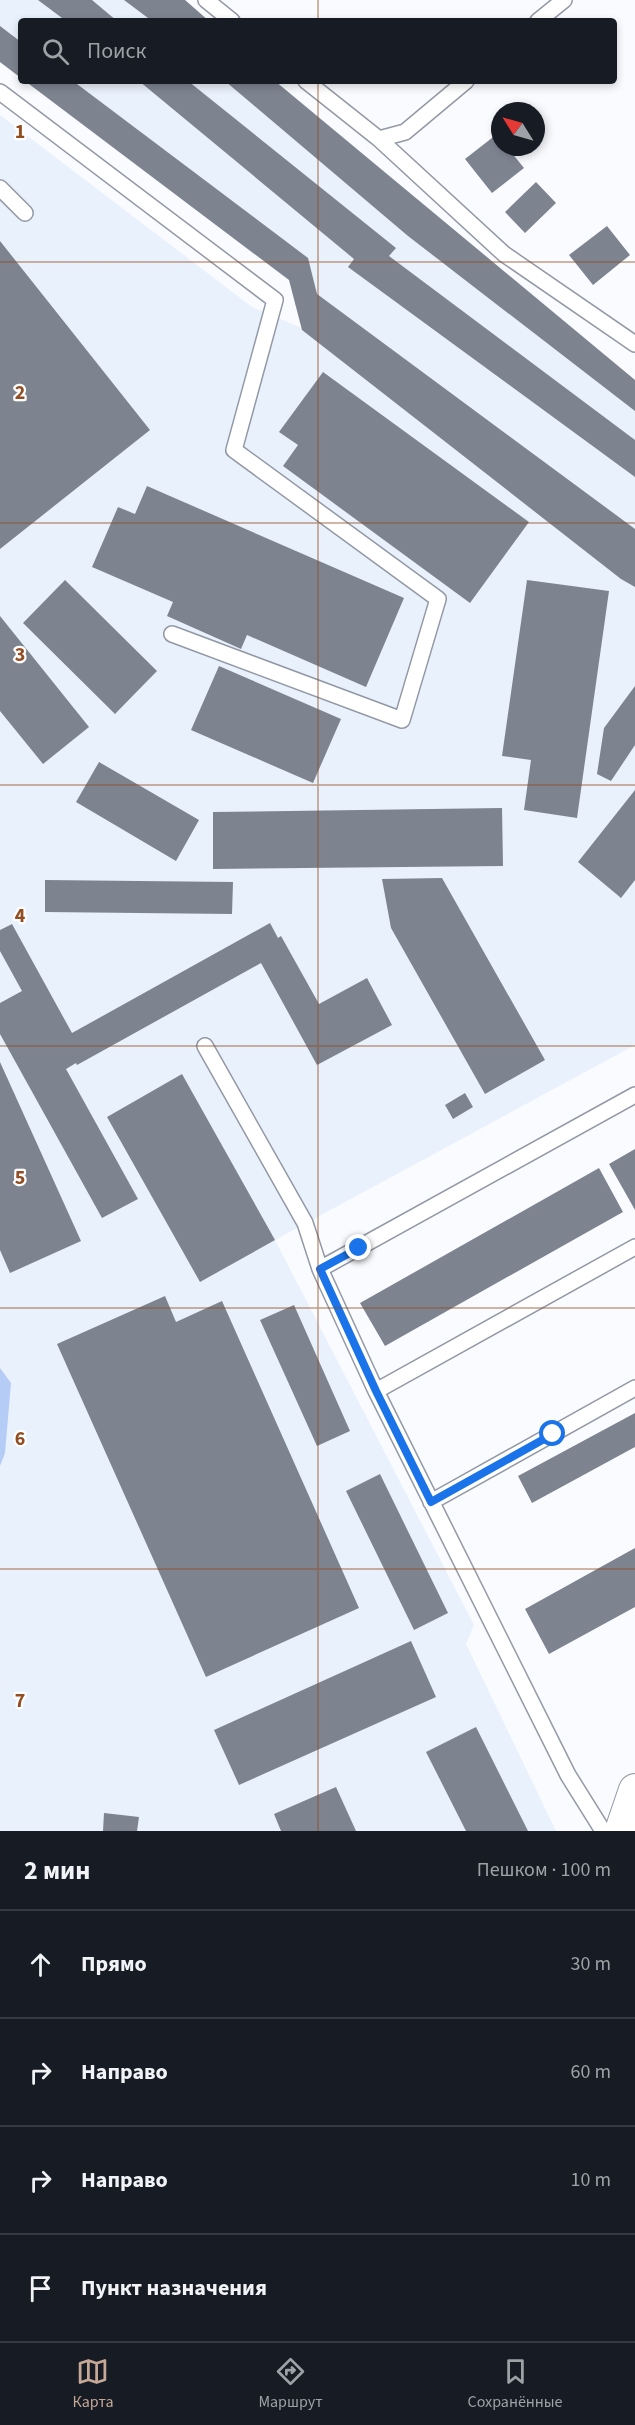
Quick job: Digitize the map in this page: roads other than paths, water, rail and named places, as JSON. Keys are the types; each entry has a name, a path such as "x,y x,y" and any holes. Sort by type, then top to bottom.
{"street":[{"path":"621,1831 635,1790"}],"lane":[{"path":"206,0 228,18"},
{"path":"542,18 564,0"},
{"path":"310,84 379,139 504,254 635,344"},
{"path":"379,139 405,132 462,84"},
{"path":"0,92 275,300 234,450 438,599 402,720 172,634"},
{"path":"0,188 25,213"},
{"path":"205,1046 305,1223 320,1269 376,1391 568,1775 603,1831"},
{"path":"320,1269 635,1095"},
{"path":"376,1391 635,1247"},
{"path":"431,1502 635,1388"}]}
